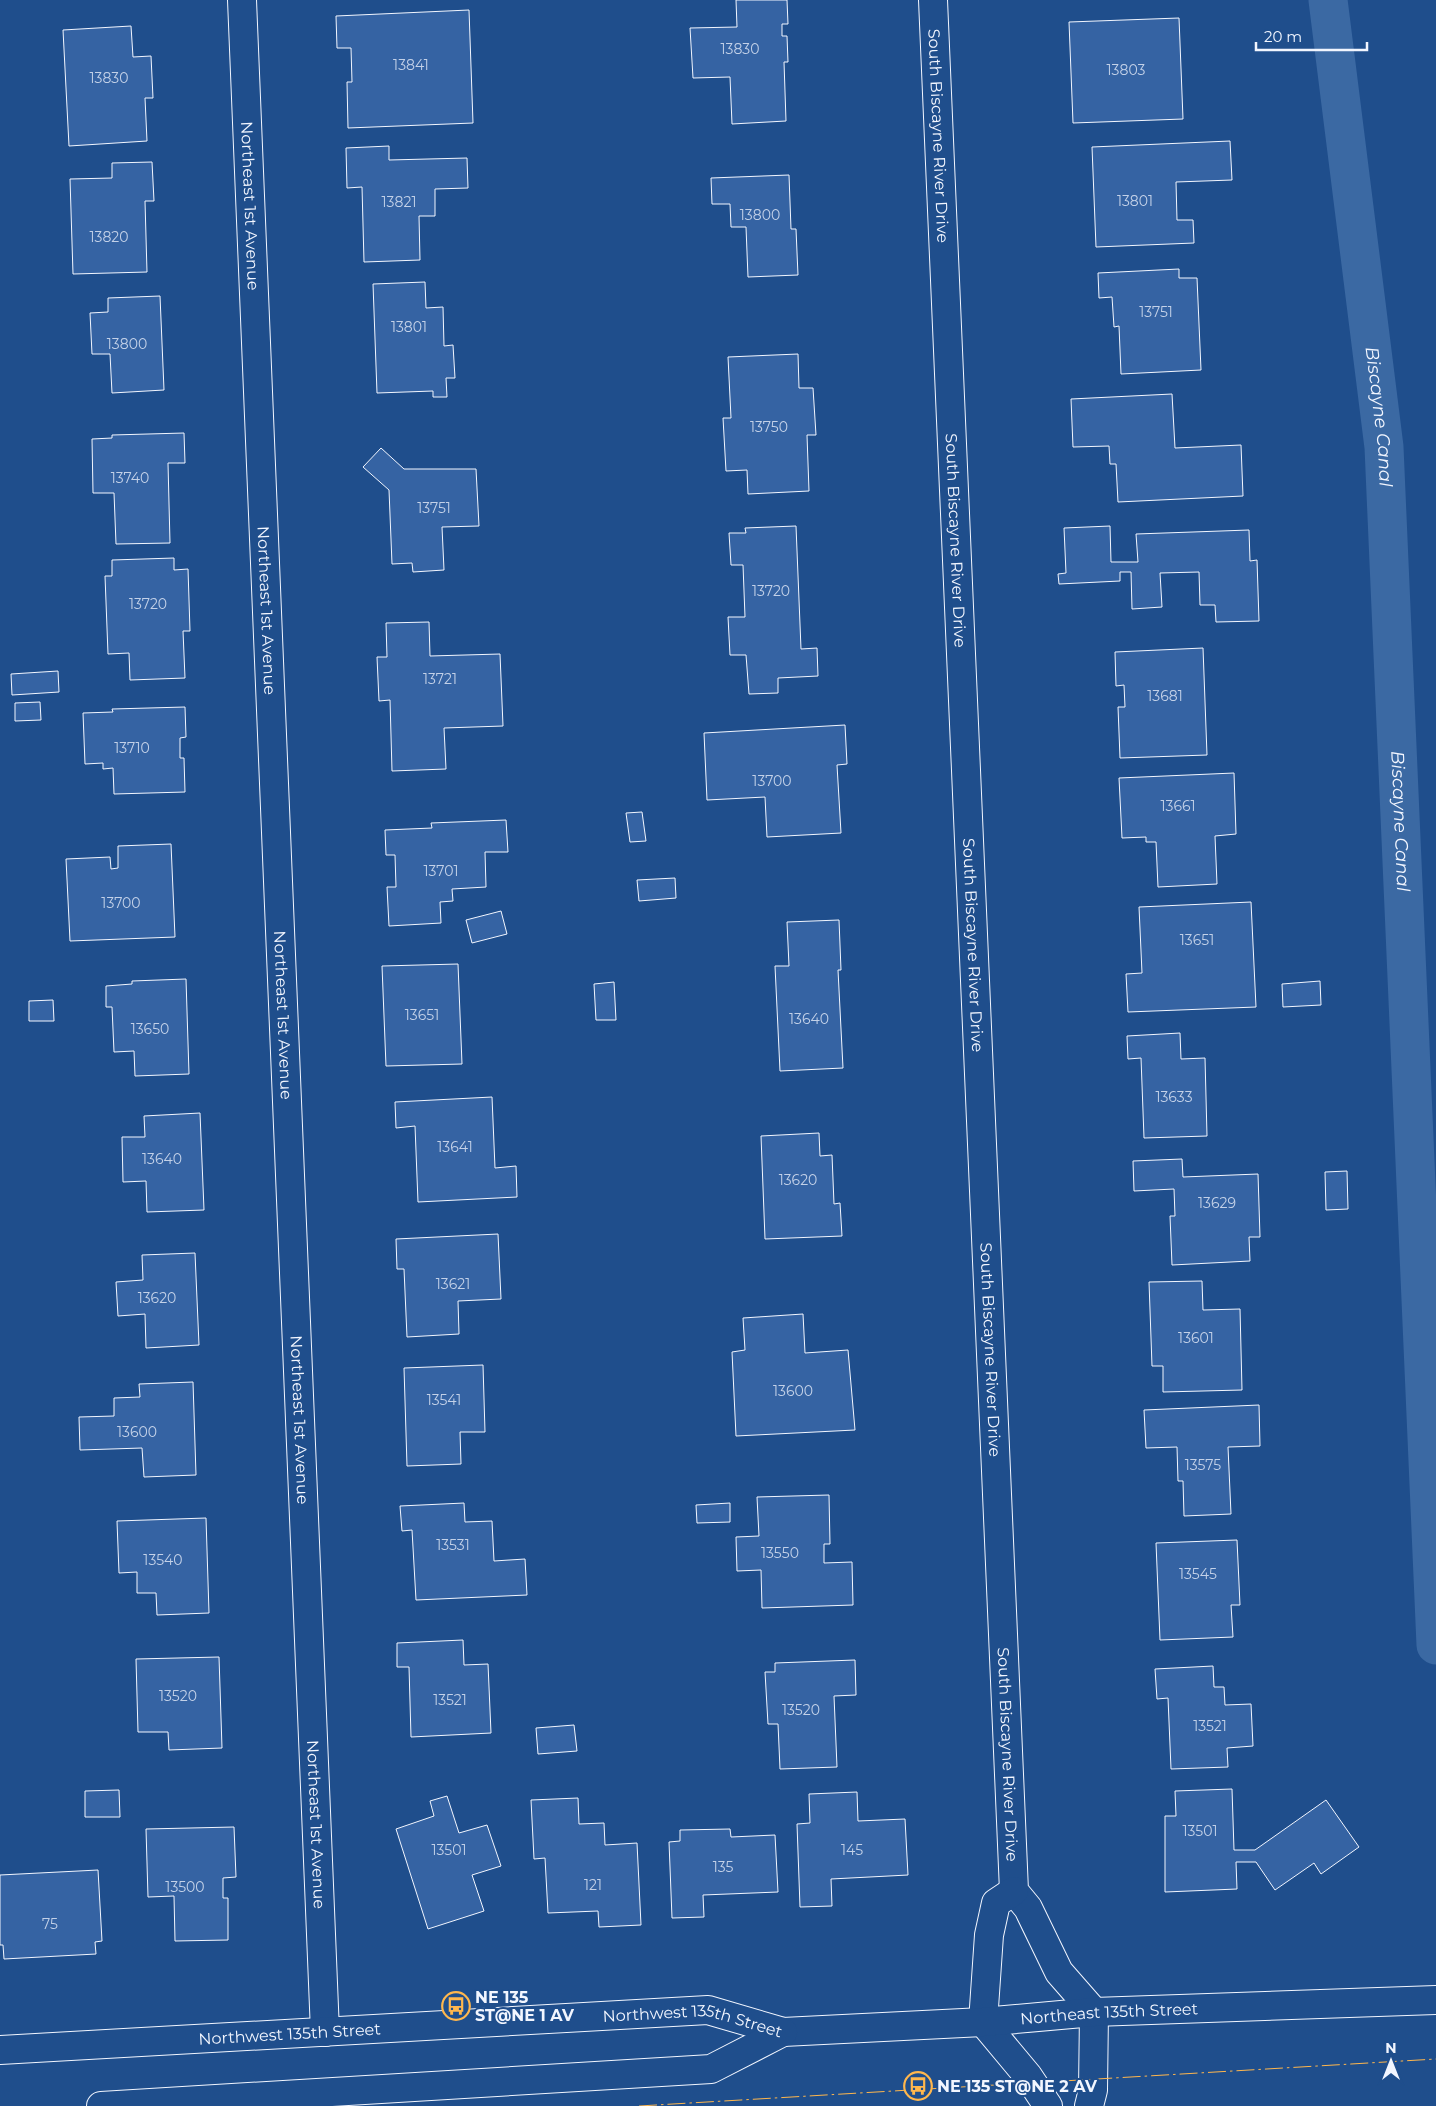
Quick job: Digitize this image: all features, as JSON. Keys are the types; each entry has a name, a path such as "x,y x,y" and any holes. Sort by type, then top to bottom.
{"street":[{"name":"Northeast 1st Avenue","path":"242,0 326,2032"},
{"name":"South Biscayne River Drive","path":"933,0 1014,1891"},
{"path":"1048,2106 1028,2076 983,2022 988,1935 996,1903 1014,1891 1028,1908 1059,1972 1094,2012 1094,2090 1089,2106"},
{"name":"Northeast 135th Street","path":"783,2032 983,2022 1094,2012 1436,2000"},
{"name":"Northwest 135th Street","path":"0,2050 708,2010 783,2032"},
{"name":"Northwest 135th Street","path":"101,2106 711,2069 783,2032"}],"building":[{"path":"736,0 787,0 788,24 782,24 782,36 787,36 788,62 784,62 786,121 732,124 730,77 693,78 690,28 737,27"},
{"path":"469,10 473,123 348,128 347,82 352,82 351,48 337,48 336,16"},
{"path":"1179,18 1183,119 1073,123 1069,22"},
{"path":"131,26 133,57 151,56 153,98 145,98 147,141 69,146 63,30"},
{"path":"1230,141 1232,180 1176,182 1177,220 1193,220 1194,243 1096,247 1092,147"},
{"path":"389,146 389,160 467,158 468,188 435,189 435,216 419,216 420,260 364,262 362,187 347,188 346,148"},
{"path":"152,162 154,201 145,201 147,272 73,274 70,179 112,178 112,163"},
{"path":"789,175 791,229 796,229 798,275 748,277 746,227 731,227 730,204 712,204 711,178"},
{"path":"1179,269 1179,278 1197,278 1201,370 1121,374 1119,326 1114,327 1112,297 1099,298 1098,273"},
{"path":"425,282 426,308 443,307 444,346 453,345 455,378 446,378 447,397 433,397 433,391 377,393 373,284"},
{"path":"160,296 164,390 112,393 110,354 92,354 90,313 108,312 108,298"},
{"path":"798,354 799,388 813,388 816,435 807,435 809,491 748,494 747,470 726,471 723,418 731,418 728,357"},
{"path":"1172,394 1175,448 1241,445 1243,496 1118,502 1116,464 1110,464 1109,446 1073,447 1071,399"},
{"path":"184,433 185,463 168,463 170,543 116,544 114,493 93,493 92,439 112,438 112,435"},
{"path":"381,448 404,469 476,469 479,526 442,527 444,570 413,572 412,563 392,564 389,490 363,467"},
{"path":"796,526 801,649 817,648 818,676 778,678 778,693 749,694 746,655 730,655 728,617 745,617 743,565 731,565 729,533 746,533 745,528"},
{"path":"1110,526 1111,562 1138,562 1136,534 1249,530 1250,561 1257,560 1259,621 1216,622 1215,605 1200,605 1199,572 1160,573 1162,607 1132,609 1131,572 1120,572 1120,581 1059,584 1058,574 1066,573 1064,528"},
{"path":"174,558 174,570 188,569 190,631 183,631 185,678 130,680 129,653 108,654 105,576 112,576 112,560"},
{"path":"429,622 430,656 500,654 503,726 444,728 446,769 392,771 390,700 379,701 377,657 387,657 386,623"},
{"path":"1203,648 1207,755 1120,758 1118,707 1125,707 1124,685 1116,686 1115,652"},
{"path":"58,671 59,692 12,695 11,674"},
{"path":"40,702 41,720 15,721 15,703"},
{"path":"185,707 186,737 180,738 180,758 184,758 185,792 114,794 113,768 103,769 103,763 85,764 83,713 113,712 112,709"},
{"path":"845,725 847,764 837,765 841,833 767,837 765,797 707,800 704,733"},
{"path":"1234,773 1236,834 1215,836 1217,884 1158,887 1156,842 1146,842 1146,837 1122,838 1119,778"},
{"path":"642,812 646,841 630,842 626,813"},
{"path":"506,820 508,852 485,852 486,887 452,889 453,901 440,902 441,923 389,926 387,887 396,887 395,855 386,855 385,830 432,828 431,823"},
{"path":"171,844 175,937 70,941 66,859 110,857 111,869 118,868 118,846"},
{"path":"675,878 676,898 639,901 637,880"},
{"path":"1251,902 1256,1007 1128,1012 1126,974 1142,973 1139,907"},
{"path":"501,911 507,934 472,943 466,920"},
{"path":"839,920 841,970 838,970 843,1068 780,1071 775,966 789,966 787,922"},
{"path":"458,964 462,1064 386,1066 382,966"},
{"path":"186,979 189,1074 135,1076 134,1051 114,1052 112,1007 106,1007 106,986 132,984 132,981"},
{"path":"1320,981 1321,1005 1283,1007 1282,984"},
{"path":"614,982 616,1020 596,1020 594,984"},
{"path":"53,1000 54,1021 29,1021 29,1001"},
{"path":"1180,1033 1181,1059 1205,1058 1207,1136 1144,1138 1141,1058 1128,1059 1127,1036"},
{"path":"492,1097 495,1168 516,1166 517,1197 418,1202 415,1126 396,1128 395,1102"},
{"path":"200,1113 204,1210 147,1212 146,1181 123,1182 122,1137 145,1137 144,1116"},
{"path":"819,1133 820,1156 832,1155 834,1204 840,1203 842,1236 765,1239 761,1136"},
{"path":"1182,1159 1183,1177 1258,1174 1260,1237 1249,1237 1250,1261 1172,1265 1170,1216 1175,1216 1174,1189 1134,1191 1133,1161"},
{"path":"1347,1171 1348,1209 1326,1210 1325,1172"},
{"path":"498,1234 501,1299 458,1301 459,1334 407,1337 404,1269 397,1269 396,1239"},
{"path":"195,1253 199,1345 146,1348 145,1314 118,1316 116,1282 143,1280 142,1255"},
{"path":"1202,1281 1203,1310 1240,1309 1242,1390 1163,1392 1163,1366 1152,1366 1149,1282"},
{"path":"803,1314 805,1353 848,1350 855,1430 736,1436 732,1352 745,1350 743,1318"},
{"path":"483,1365 485,1432 460,1432 461,1464 407,1466 404,1368"},
{"path":"193,1382 196,1475 144,1477 142,1448 80,1450 79,1417 114,1416 114,1398 140,1397 139,1384"},
{"path":"1259,1405 1260,1446 1228,1447 1231,1514 1184,1516 1183,1481 1178,1481 1177,1447 1146,1448 1144,1410"},
{"path":"829,1495 830,1544 824,1544 824,1563 852,1562 853,1605 762,1608 761,1570 737,1571 736,1537 759,1536 757,1497"},
{"path":"464,1503 465,1522 492,1521 494,1561 525,1559 527,1595 416,1600 412,1530 402,1531 400,1506"},
{"path":"730,1503 730,1522 697,1523 696,1505"},
{"path":"206,1518 209,1613 157,1615 156,1593 137,1593 137,1572 119,1573 117,1521"},
{"path":"1237,1540 1240,1605 1231,1605 1233,1637 1160,1640 1156,1543"},
{"path":"463,1640 464,1665 488,1664 491,1733 411,1737 409,1667 397,1667 397,1643"},
{"path":"219,1657 222,1748 169,1750 168,1732 138,1732 136,1659"},
{"path":"855,1660 856,1695 834,1696 837,1767 780,1769 778,1724 768,1724 765,1672 775,1672 775,1663"},
{"path":"1213,1666 1214,1687 1224,1687 1225,1705 1251,1704 1253,1746 1227,1748 1228,1767 1171,1769 1168,1698 1157,1699 1155,1669"},
{"path":"574,1725 577,1751 538,1754 536,1728"},
{"path":"1232,1789 1234,1850 1255,1850 1326,1800 1359,1847 1321,1874 1314,1863 1275,1890 1256,1862 1236,1862 1237,1889 1165,1892 1165,1816 1176,1816 1175,1791"},
{"path":"119,1790 120,1817 85,1817 85,1791"},
{"path":"857,1792 858,1821 905,1819 908,1875 831,1879 832,1906 800,1907 797,1824 810,1823 809,1794"},
{"path":"447,1796 459,1833 487,1825 501,1866 472,1875 484,1911 428,1929 396,1829 434,1816 430,1801"},
{"path":"578,1798 579,1824 604,1823 605,1845 637,1843 641,1925 599,1927 598,1911 548,1913 545,1858 534,1859 531,1800"},
{"path":"234,1827 236,1877 223,1878 223,1898 228,1898 228,1940 175,1941 174,1896 148,1897 146,1829"},
{"path":"730,1829 731,1837 775,1835 778,1892 703,1895 704,1917 672,1918 669,1842 680,1841 680,1830"},
{"path":"98,1870 102,1941 95,1942 96,1954 4,1959 3,1945 0,1945 0,1875"}],"waterway":[{"name":"Biscayne Canal","path":"1328,0 1384,447 1436,1645"}],"power":[{"path":"639,2106 1436,2059"}],"place":[{"name":"NE 135 ST@NE 1 AV","path":"456,2006"},
{"name":"NE 135 ST@NE 2 AV","path":"918,2086"}]}
